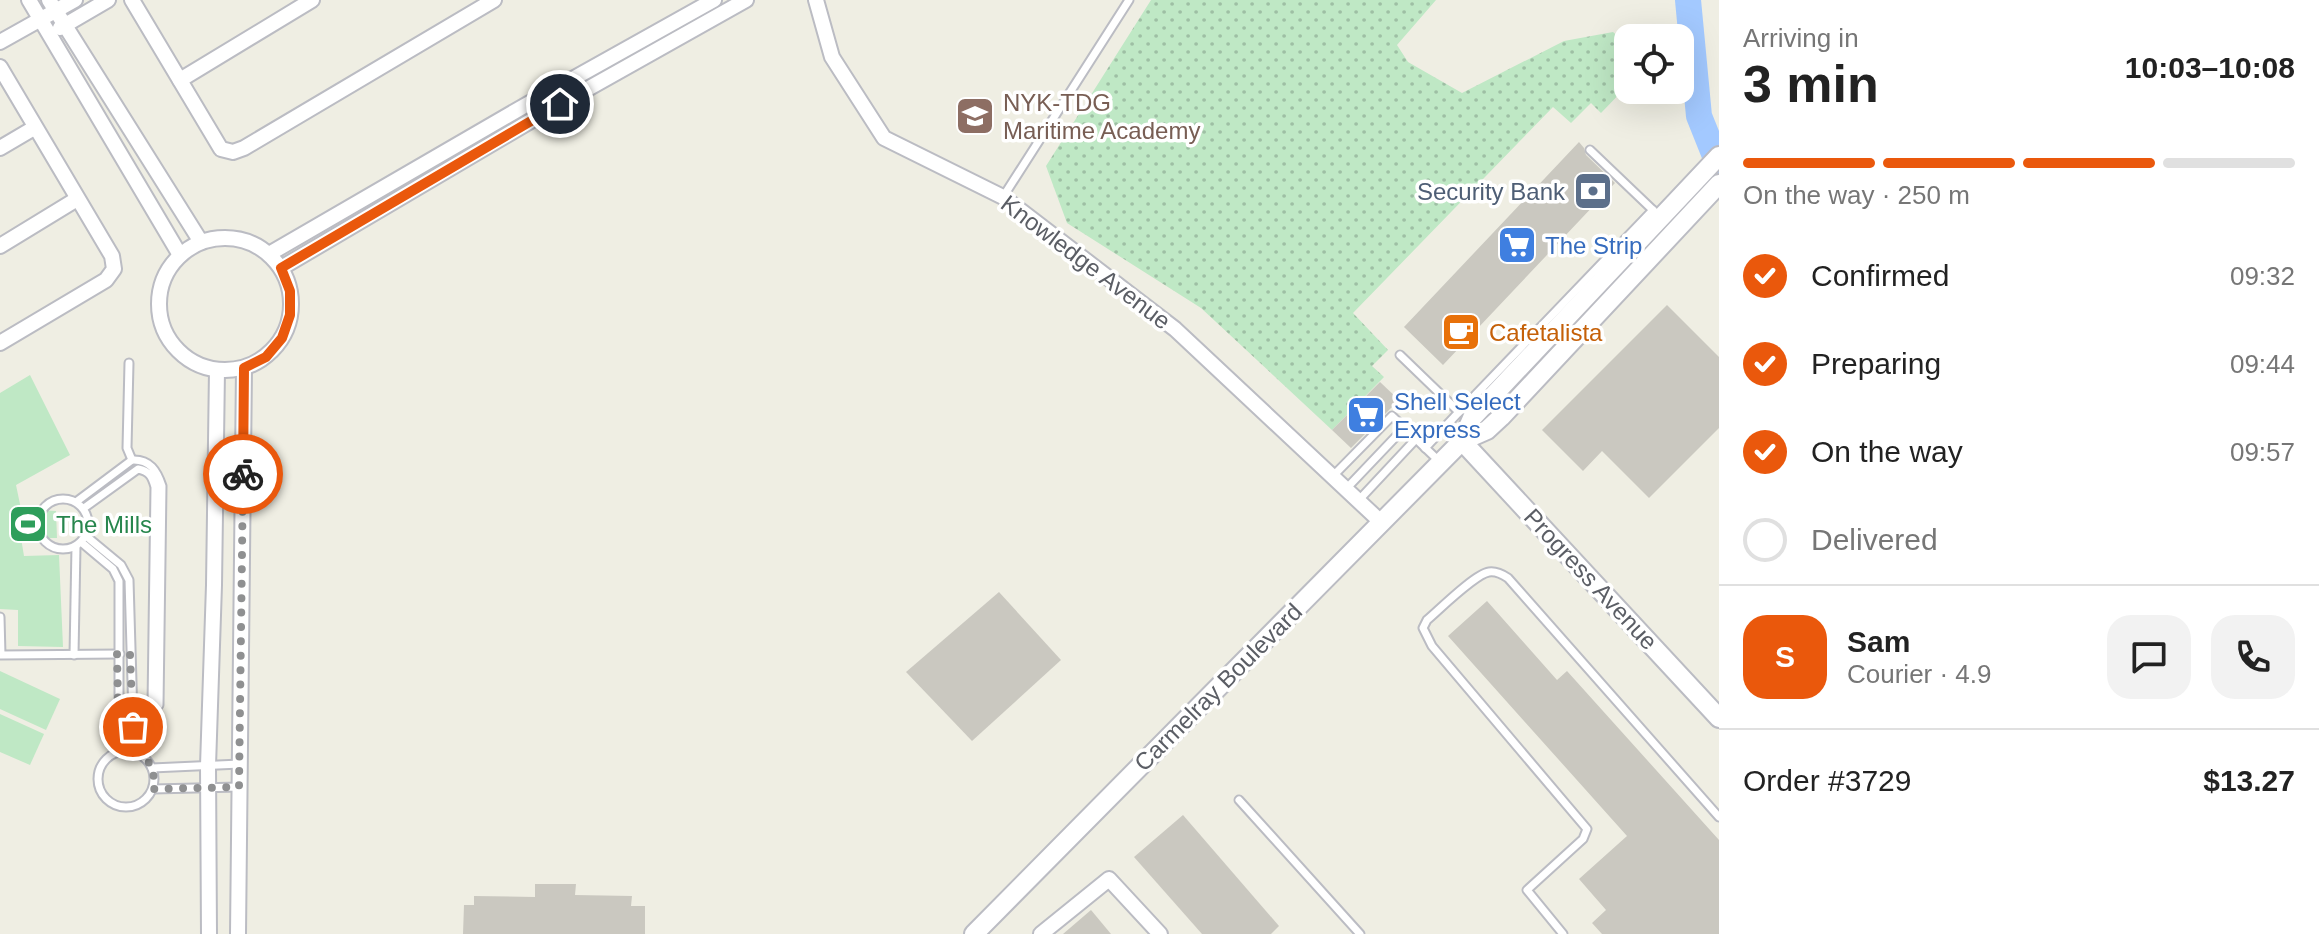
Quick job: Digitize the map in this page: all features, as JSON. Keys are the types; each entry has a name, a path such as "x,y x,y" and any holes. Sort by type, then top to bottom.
{"street":[{"path":"29,0 180,255"},
{"path":"53,6 75,0"},
{"path":"0,42 45,27 65,25 108,0"},
{"path":"132,0 221,149 233,152 494,0"},
{"path":"180,80 312,0"},
{"path":"269,254 714,0"},
{"path":"281,268 534,119 746,0"},
{"name":"Knowledge Avenue","path":"816,0 832,57 884,138 1003,197 1175,329 1381,522"},
{"path":"45,27 53,6"},
{"path":"53,6 201,242"},
{"path":"0,67 112,256 114,269 106,280 0,343"},
{"path":"0,148 34,128"},
{"name":"Carmelray Boulevard","path":"1462,441 1472,418 1530,345 1657,214 1686,191 1719,156"},
{"name":"Carmelray Boulevard","path":"974,934 1462,441 1487,430 1501,417 1719,184"},
{"path":"0,246 77,199"},
{"path":"1657,214 1676,231"},
{"path":"225,237 249,242 269,254 281,268 290,291 290,315 282,338 266,357 244,368 217,370 193,363 174,347 161,325 159,300 165,276 180,255 201,242 225,237"},
{"path":"238,934 244,368"},
{"path":"209,934 208,766 217,370"},
{"name":"Progress Avenue","path":"1462,441 1719,718"},
{"path":"214,547 243,548"},
{"path":"213,604 242,604"},
{"path":"1041,934 1109,879 1160,934"}],"lane":[{"path":"1003,197 1129,0"},
{"path":"1590,150 1657,214"},
{"path":"1425,448 1530,345"},
{"path":"1400,355 1459,412"},
{"path":"129,363 127,448 132,460"},
{"path":"1332,477 1392,416 1440,463"},
{"path":"1345,490 1404,428"},
{"path":"1358,501 1416,439"},
{"path":"76,502 132,460 148,462 157,473 162,486 159,705 152,705 153,477 147,471 138,469 84,508"},
{"path":"74,655 81,541 89,520 84,508 70,498 59,498 42,509 38,528 48,544 57,549 67,549 81,541"},
{"path":"81,541 113,569 119,581 119,751"},
{"path":"81,541 121,565 129,580 134,751"},
{"path":"1563,934 1527,890 1583,839 1587,829 1432,646 1423,628 1427,620 1478,576 1499,572 1508,578 1719,817"},
{"path":"0,617 1,655 130,654"},
{"path":"119,751 134,751 146,758 152,768 155,778 153,789 148,798 138,805 116,807 106,801 100,791 98,770 106,758 119,751"},
{"path":"152,768 240,764"},
{"path":"153,789 239,787"},
{"path":"1239,800 1360,934"}],"green space":[{"path":"1151,0 1436,0 1397,45 1408,62 1462,93 1564,41 1614,33 1614,100 1601,113 1591,103 1571,123 1553,107 1353,313 1388,350 1372,366 1384,377 1332,430 1201,308 1067,223 1046,166"},
{"name":"The Mills","path":"30,375 70,455 16,485 21,509 56,511 57,538 21,538 24,556 59,555 63,647 18,646 18,610 0,609 0,393"},
{"path":"0,671 60,699 46,730 0,709"},
{"path":"0,714 44,734 30,765 0,752"}],"building":[{"path":"1579,142 1586,155 1615,183 1443,365 1404,327"},
{"path":"1667,305 1719,357 1719,428 1649,498 1602,451 1583,471 1542,430"},
{"name":"Shell Select Express","path":"1380,382 1399,400 1351,448 1332,430"},
{"path":"999,592 1061,660 972,741 906,672"},
{"path":"1487,601 1557,680 1567,671 1719,840 1719,934 1602,934 1592,923 1606,910 1579,879 1627,836 1448,636"},
{"path":"1183,815 1279,926 1271,934 1202,934 1134,857"},
{"path":"535,884 576,884 575,895 632,896 631,906 645,906 645,934 463,934 464,905 474,905 474,896 535,897"},
{"path":"1091,910 1111,934 1063,934"}],"waterway":[{"path":"1688,0 1699,116 1719,166"}],"way so far":[{"path":"133,727 130,654 117,654 119,751 134,751 146,758 155,778 153,789 239,787 243,474"}],"place":[{"name":"NYK-TDG Maritime Academy","path":"975,116"},
{"name":"Security Bank","path":"1593,191"},
{"name":"The Strip","path":"1517,245"},
{"name":"Cafetalista","path":"1461,332"},
{"name":"Shell Select Express","path":"1366,415"},
{"name":"The Mills","path":"28,524"}],"route":[{"path":"243,474 244,368 266,357 282,338 290,315 290,291 281,268 560,104"}]}
